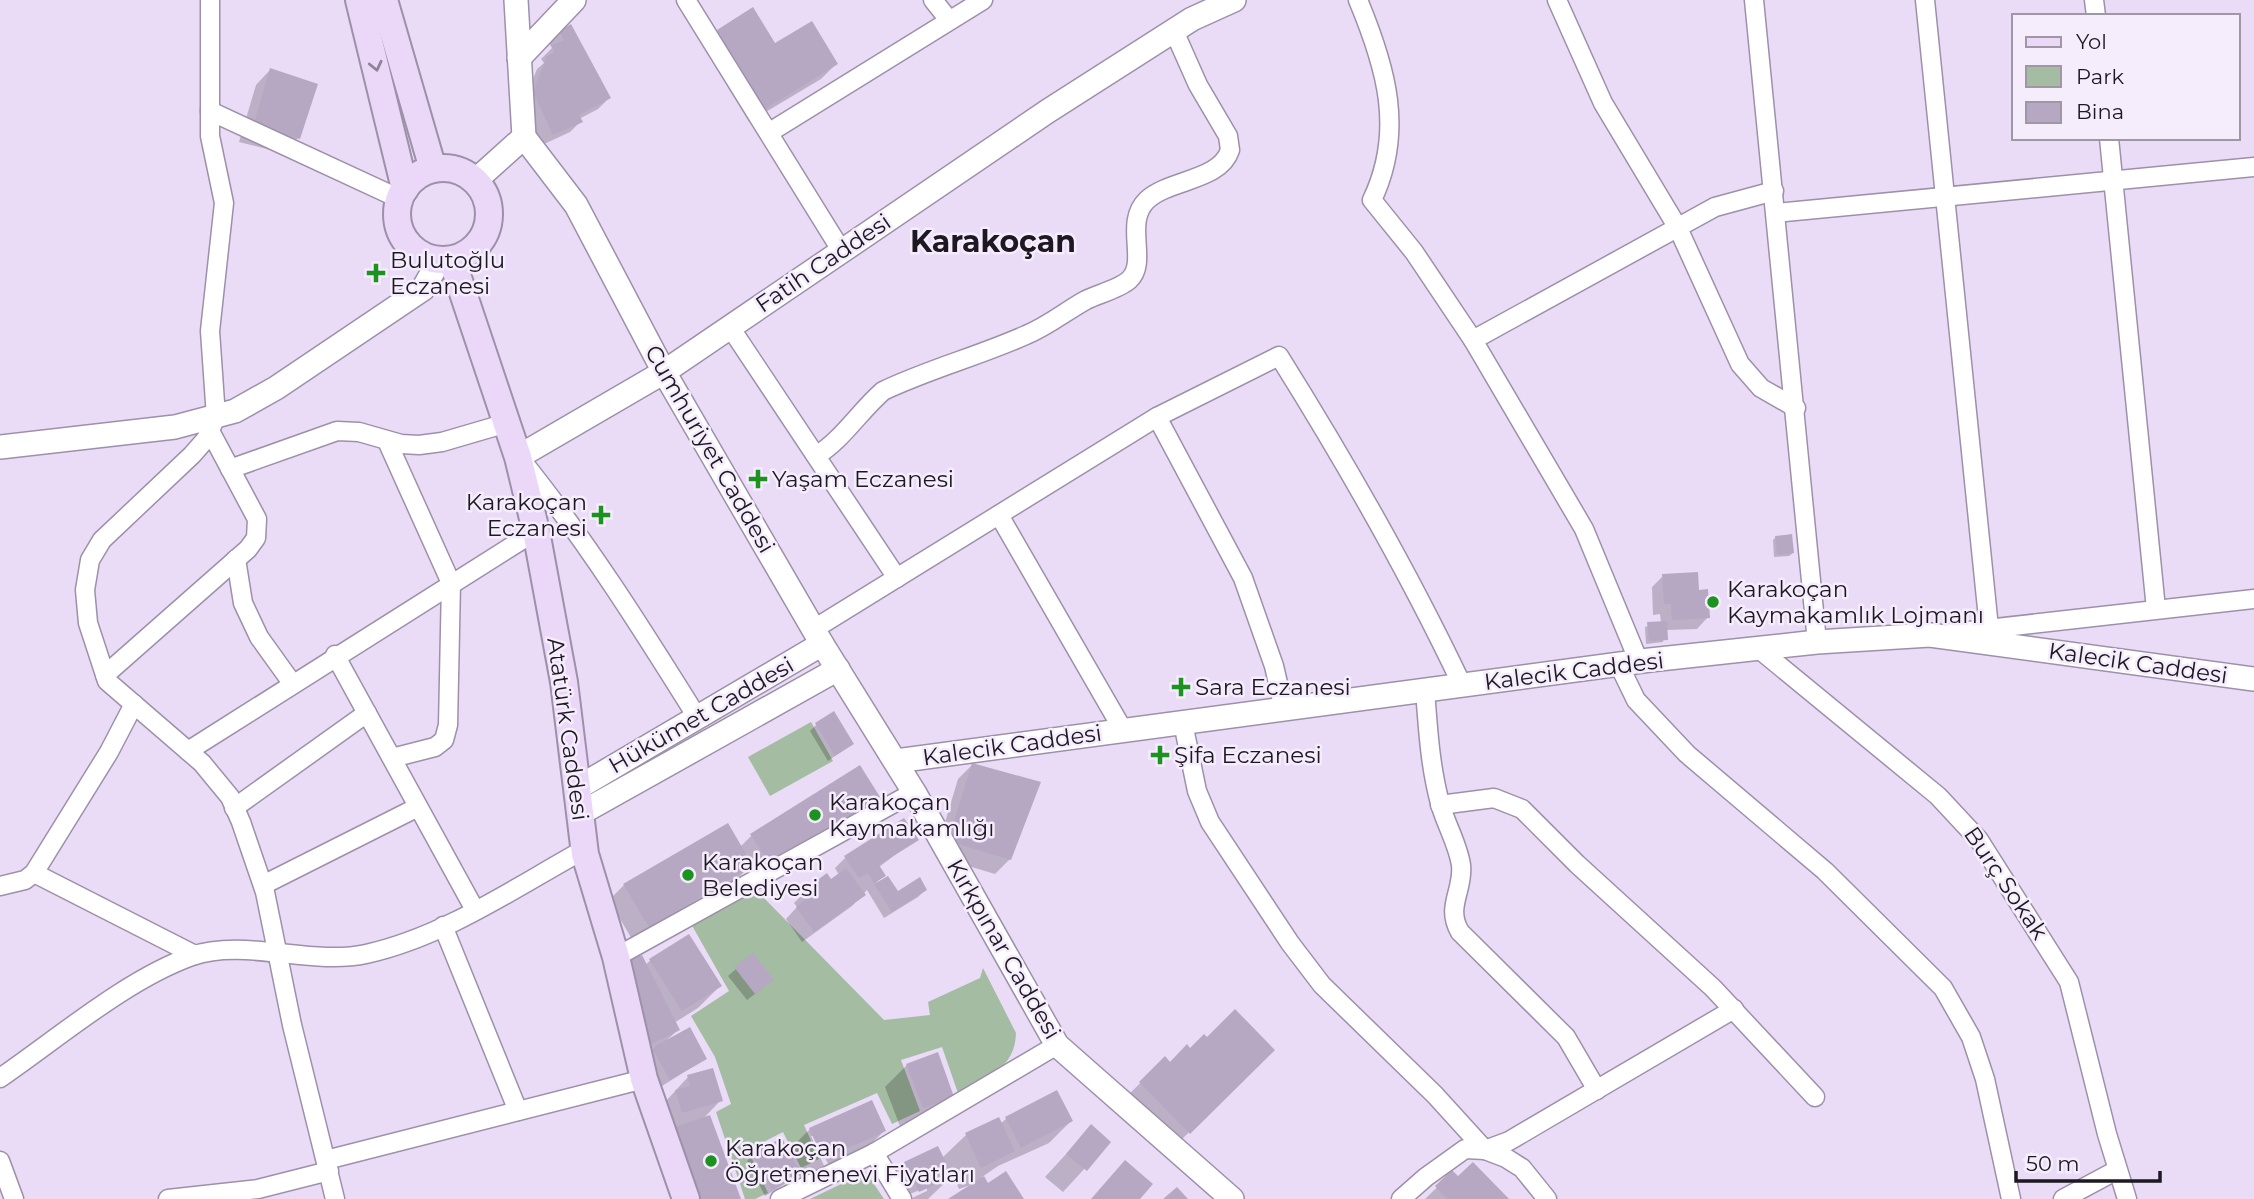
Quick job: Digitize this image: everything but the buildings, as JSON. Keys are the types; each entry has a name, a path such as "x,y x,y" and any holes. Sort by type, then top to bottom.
{"main road":[{"path":"359,0 402,194 398,222 407,243 427,258 445,260 474,249 488,228 488,203 475,181 456,170 433,169 412,180 402,194"},
{"path":"384,0 433,169"},
{"name":"Atatürk Caddesi","path":"445,260 518,457 536,531 580,800 585,849 615,957 644,1079 686,1199"}],"street":[{"path":"105,675 253,544 258,525 230,469 213,424 210,331 224,203 213,162 210,0"},
{"path":"475,181 524,138 516,0"},
{"path":"519,58 574,0"},
{"path":"686,0 841,250"},
{"path":"933,0 950,20"},
{"path":"769,132 983,0"},
{"name":"Fatih Caddesi","path":"518,457 664,372 841,250 1174,31 1234,0"},
{"path":"1358,0 1382,60 1390,104 1390,145 1382,178 1372,200 1414,252 1473,340 1584,529 1629,664 1636,700 1687,754 1825,871 1943,988 1971,1037 2011,1199"},
{"path":"1556,0 1603,103 1678,228 1740,364 1761,388 1796,408"},
{"path":"1754,0 1818,642"},
{"path":"1925,0 1989,628"},
{"path":"816,456 841,437 867,405 883,391 1026,335 1107,289 1126,283 1132,276 1136,265 1135,230 1144,203 1158,191 1221,166 1230,150 1228,136 1198,85 1174,31"},
{"path":"210,110 402,194"},
{"name":"Cumhuriyet Caddesi","path":"524,138 576,205 664,372 818,636 896,761"},
{"path":"2109,140 2156,609"},
{"path":"1776,213 2254,167"},
{"path":"1473,340 1715,207 1774,191"},
{"path":"335,1199 263,885 234,808 223,789 188,751 107,681 88,623 85,590 90,560 111,530 178,469 213,424 276,388 423,289 445,260"},
{"path":"730,327 897,578"},
{"path":"818,636 897,578 1157,417 1279,356 1353,474 1414,584 1462,685"},
{"path":"1157,417 1243,578 1274,666 1284,709"},
{"path":"230,469 337,431 359,432 387,441 419,445 442,442 507,423"},
{"path":"0,447 213,424"},
{"path":"387,441 452,583 448,725 444,740 435,747 392,758"},
{"path":"518,457 602,567 697,717"},
{"path":"999,514 1124,730"},
{"path":"188,751 335,655 536,531"},
{"path":"236,559 243,603 259,637 292,683"},
{"path":"1930,635 2254,599"},
{"name":"Kalecik Caddesi","path":"896,761 1629,664 1818,642 1930,635 2254,679"},
{"name":"Hükümet Caddesi","path":"580,800 818,636"},
{"name":"Burç Sokak","path":"1759,649 1937,796 1979,840 2069,982 2117,1170 2127,1199"},
{"path":"335,655 474,910"},
{"path":"580,800 838,669"},
{"path":"1425,690 1430,756 1440,805 1461,865 1452,908 1453,921 1460,933 1566,1037 1597,1090"},
{"path":"0,887 25,880 34,873 109,752 134,704"},
{"path":"234,808 367,713"},
{"path":"1183,723 1197,791 1210,822 1290,943 1322,985 1427,1087 1485,1150"},
{"name":"Kırkpınar Caddesi","path":"896,761 1057,1045 1232,1199"},
{"path":"615,957 914,792"},
{"path":"1440,805 1472,798 1494,798 1522,809 1734,1009 1815,1097"},
{"path":"263,885 418,807"},
{"path":"0,1079 143,979 195,955 224,952 331,957 365,954 443,926 585,849"},
{"path":"34,873 195,955"},
{"path":"443,926 518,1111"},
{"path":"1485,1150 1509,1141 1734,1009"},
{"path":"780,1199 874,1153 1057,1045"},
{"path":"168,1199 258,1189 327,1166 518,1111 644,1079"},
{"path":"1401,1199 1465,1149 1485,1150 1506,1158 1522,1168 1547,1199"},
{"path":"874,1153 902,1199"},
{"path":"0,1161 14,1199"},
{"path":"2063,1199 2117,1170"}],"green space":[{"path":"811,722 833,761 770,796 748,757"},
{"path":"757,891 884,1020 930,1015 928,1002 980,978 983,968 1016,1033 1014,1046 1005,1064 958,1093 942,1047 901,1060 920,1111 892,1124 877,1093 804,1125 819,1159 801,1168 783,1132 748,1150 768,1193 755,1199 745,1199 716,1112 731,1104 715,1057 691,1016 729,991 690,922"},
{"path":"866,1172 884,1199 810,1199"}],"place":[{"name":"Bulutoğlu Eczanesi","path":"376,273"},
{"name":"Yaşam Eczanesi","path":"758,479"},
{"name":"Karakoçan Eczanesi","path":"601,515"},
{"name":"Karakoçan Kaymakamlık Lojmanı","path":"1713,602"},
{"name":"Sara Eczanesi","path":"1181,687"},
{"name":"Şifa Eczanesi","path":"1160,755"},
{"name":"Karakoçan Kaymakamlığı","path":"815,815"},
{"name":"Karakoçan Belediyesi","path":"688,875"},
{"name":"Karakoçan Öğretmenevi Fiyatları","path":"711,1161"}],"district":[{"name":"Karakoçan","path":"993,241"}]}
